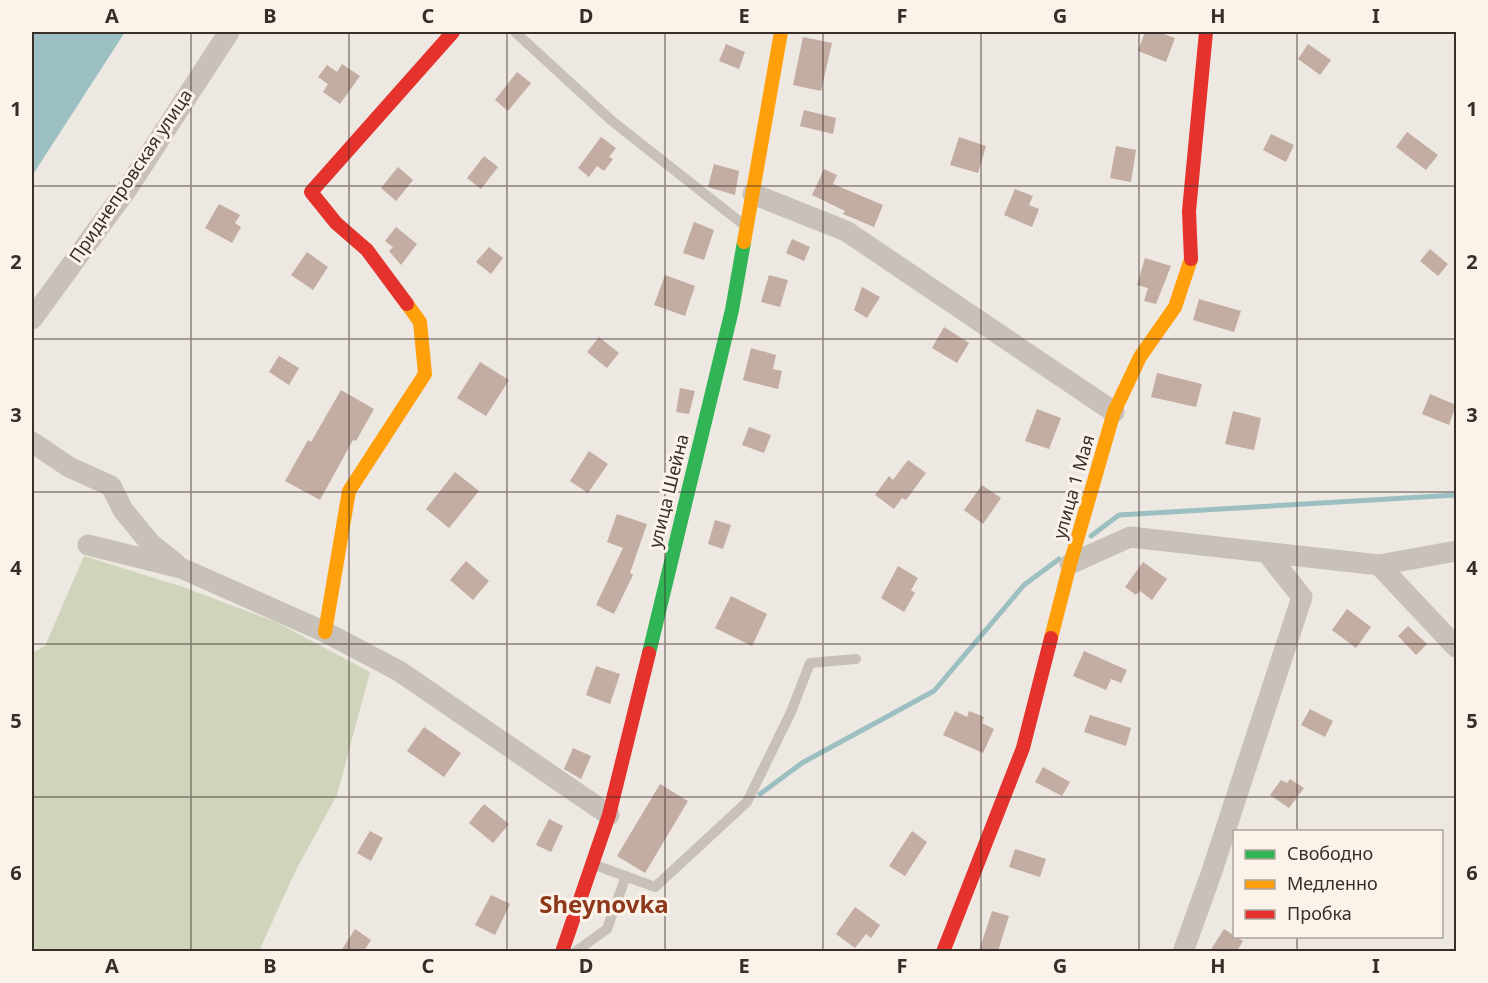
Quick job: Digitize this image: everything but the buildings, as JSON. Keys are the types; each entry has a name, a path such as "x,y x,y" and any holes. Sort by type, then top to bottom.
{"street":[{"name":"Приднепровская улица","path":"32,319 127,189 229,32"},
{"path":"325,632 349,491 425,374 420,322 367,250 336,223 311,192 453,32"},
{"name":"улица Шейна","path":"562,951 609,815 732,310 781,32"},
{"name":"улица 1 Мая","path":"943,951 1023,747 1070,564 1114,412 1140,357 1174,307 1191,259 1189,211 1206,32"},
{"path":"753,195 846,231 1114,412"},
{"path":"32,442 69,467 111,486 123,510 150,543 181,568"},
{"path":"1070,564 1130,537 1379,565 1456,551"},
{"path":"88,544 181,568 325,632 399,671 609,815"},
{"path":"1183,951 1211,874 1302,597 1267,553"},
{"path":"1379,565 1456,647"}],"lane":[{"path":"515,32 612,121 747,228"},
{"path":"592,863 655,887 747,802 791,712 810,663 856,659"},
{"path":"575,951 608,929 626,876"}],"green space":[{"path":"84,556 183,587 276,622 370,672 337,795 296,870 259,951 32,952 32,653 45,646"}],"water":[{"path":"32,32 125,32 32,176"}],"waterway":[{"path":"1091,536 1119,515 1456,495"},
{"path":"760,794 802,763 934,691 1024,585 1059,559"}],"traffic: fast":[{"path":"649,653 732,310 744,242"}],"traffic: slow":[{"path":"744,242 781,32"},
{"path":"1051,638 1114,412 1140,357 1175,307 1191,259"},
{"path":"325,632 349,491 425,374 420,322 407,304"}],"traffic: jam":[{"path":"407,304 367,250 336,223 311,192 453,32"},
{"path":"1191,259 1189,211 1206,32"},
{"path":"943,952 1023,748 1051,638"},
{"path":"562,952 609,815 649,653"}],"district":[{"name":"Sheynovka","path":"604,905"}]}
